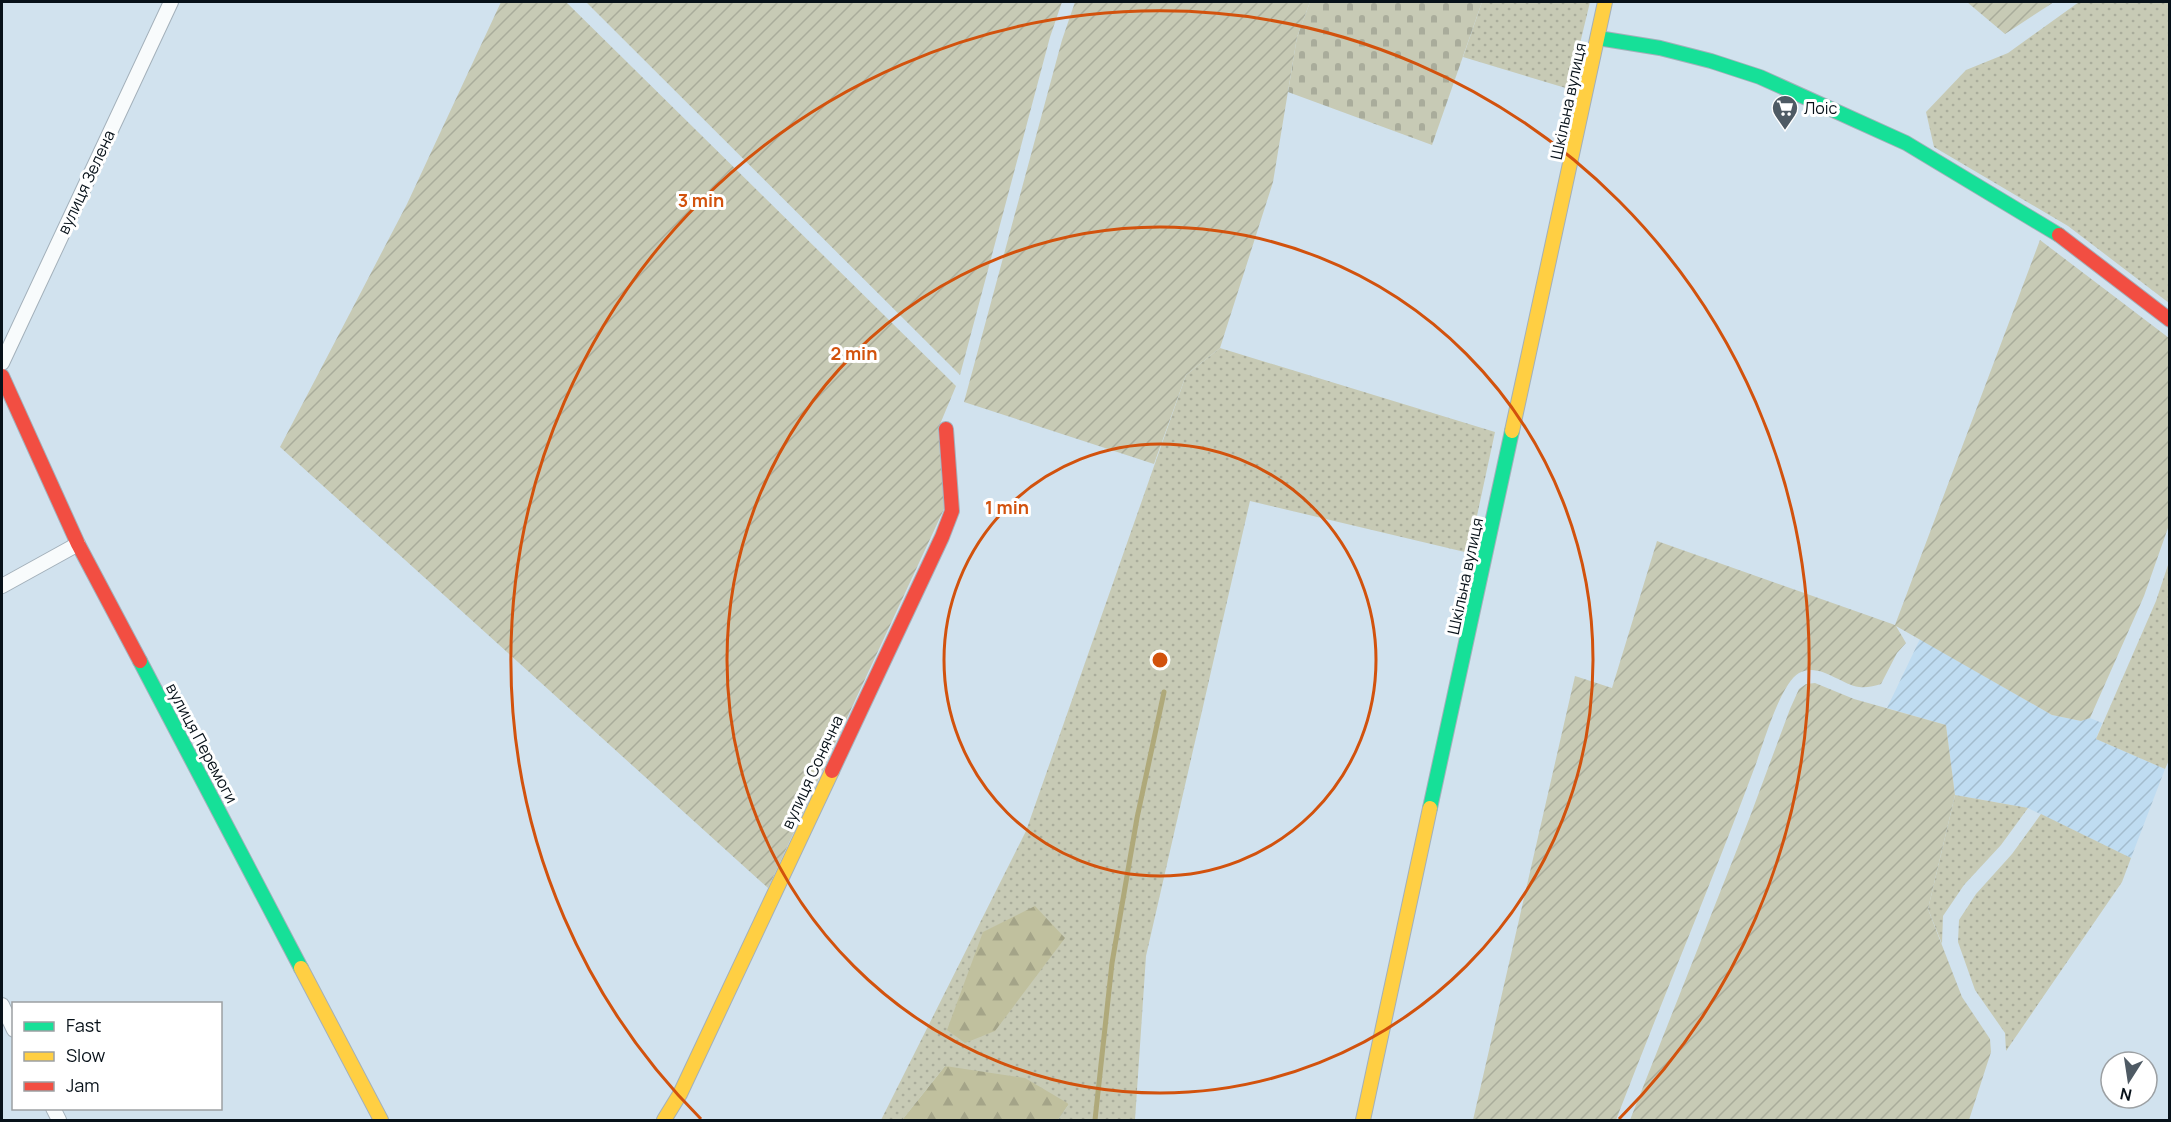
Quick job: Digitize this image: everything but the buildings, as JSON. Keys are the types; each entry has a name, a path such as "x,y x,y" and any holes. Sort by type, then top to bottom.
{"street":[{"name":"вулиця Зелена","path":"2,363 171,2"},
{"name":"Шкільна вулиця","path":"1363,1120 1605,2"},
{"path":"1598,38 1660,48 1760,77 1906,143 2061,236 2169,320"},
{"name":"вулиця Перемоги","path":"2,376 78,544 381,1120"},
{"name":"вулиця Сонячна","path":"664,1120 680,1094 942,537 952,511 946,429"},
{"path":"2,586 78,544"},
{"path":"2,1005 12,1026"}],"shaded area":[{"path":"1920,639 2052,715 2081,721 2090,718 2102,723 2096,739 2165,769 2131,858 2028,808 1955,795 1946,725 1887,708"}],"green space":[{"path":"501,2 566,2 956,386 938,429 944,509 768,888 280,447 407,204"},
{"path":"586,2 1062,2 1050,37 960,375"},
{"path":"1075,2 1310,2 1297,37 1273,182 1220,348 1186,375 1154,464 964,402 1062,40"},
{"path":"1310,2 1482,2 1432,145 1288,92 1297,37"},
{"path":"1482,2 1590,2 1569,89 1463,57"},
{"path":"1967,2 2054,2 2005,34"},
{"path":"2079,2 2169,2 2169,303 2068,226 1934,147 1926,112 1966,70 2008,53"},
{"path":"2040,240 2169,338 2169,525 2144,596 2090,718 2081,721 2052,715 1896,626 1906,643 1897,653 1881,684 1859,687 1814,670 1799,673 1786,688 1774,713 1616,1120 1473,1120 1575,676 1612,688 1657,541 1895,625"},
{"path":"1220,348 1495,432 1469,553 1250,501 1146,956 1135,1120 1058,1120 1069,1104 945,1066 902,1120 881,1120 1026,831 1186,375"},
{"path":"2169,562 2170,758 2165,769 2096,739 2156,601"},
{"path":"1815,683 1854,699 1946,725 1955,795 1928,909 1962,997 1990,1039 1991,1052 1969,1120 1630,1120 1790,709 1799,689 1806,684"},
{"path":"1955,795 2028,808 2001,845 1964,885 1943,916 1942,944 1928,909"},
{"path":"2041,814 2131,858 2122,882 2006,1051 2005,1033 1975,990 1958,942 1959,920 1976,894 2012,854"},
{"path":"1035,906 1065,938 995,1031 965,1043 947,1030 983,932"},
{"path":"945,1066 1025,1078 1069,1104 1058,1120 902,1120"}],"waterway":[{"path":"1095,1120 1112,963 1137,818 1164,692"}],"traffic: fast":[{"path":"1598,38 1660,48 1760,77 1906,143 2059,235"},
{"path":"1430,808 1512,431"},
{"path":"140,661 301,968"}],"traffic: slow":[{"path":"1512,431 1605,2"},
{"path":"664,1120 680,1094 832,771"},
{"path":"1363,1120 1430,808"},
{"path":"301,968 381,1120"}],"traffic: jam":[{"path":"2059,235 2170,320"},
{"path":"2,376 78,544 140,661"},
{"path":"832,771 942,537 952,511 946,429"}],"place":[{"name":"Лоіс","path":"1785,131"}]}
